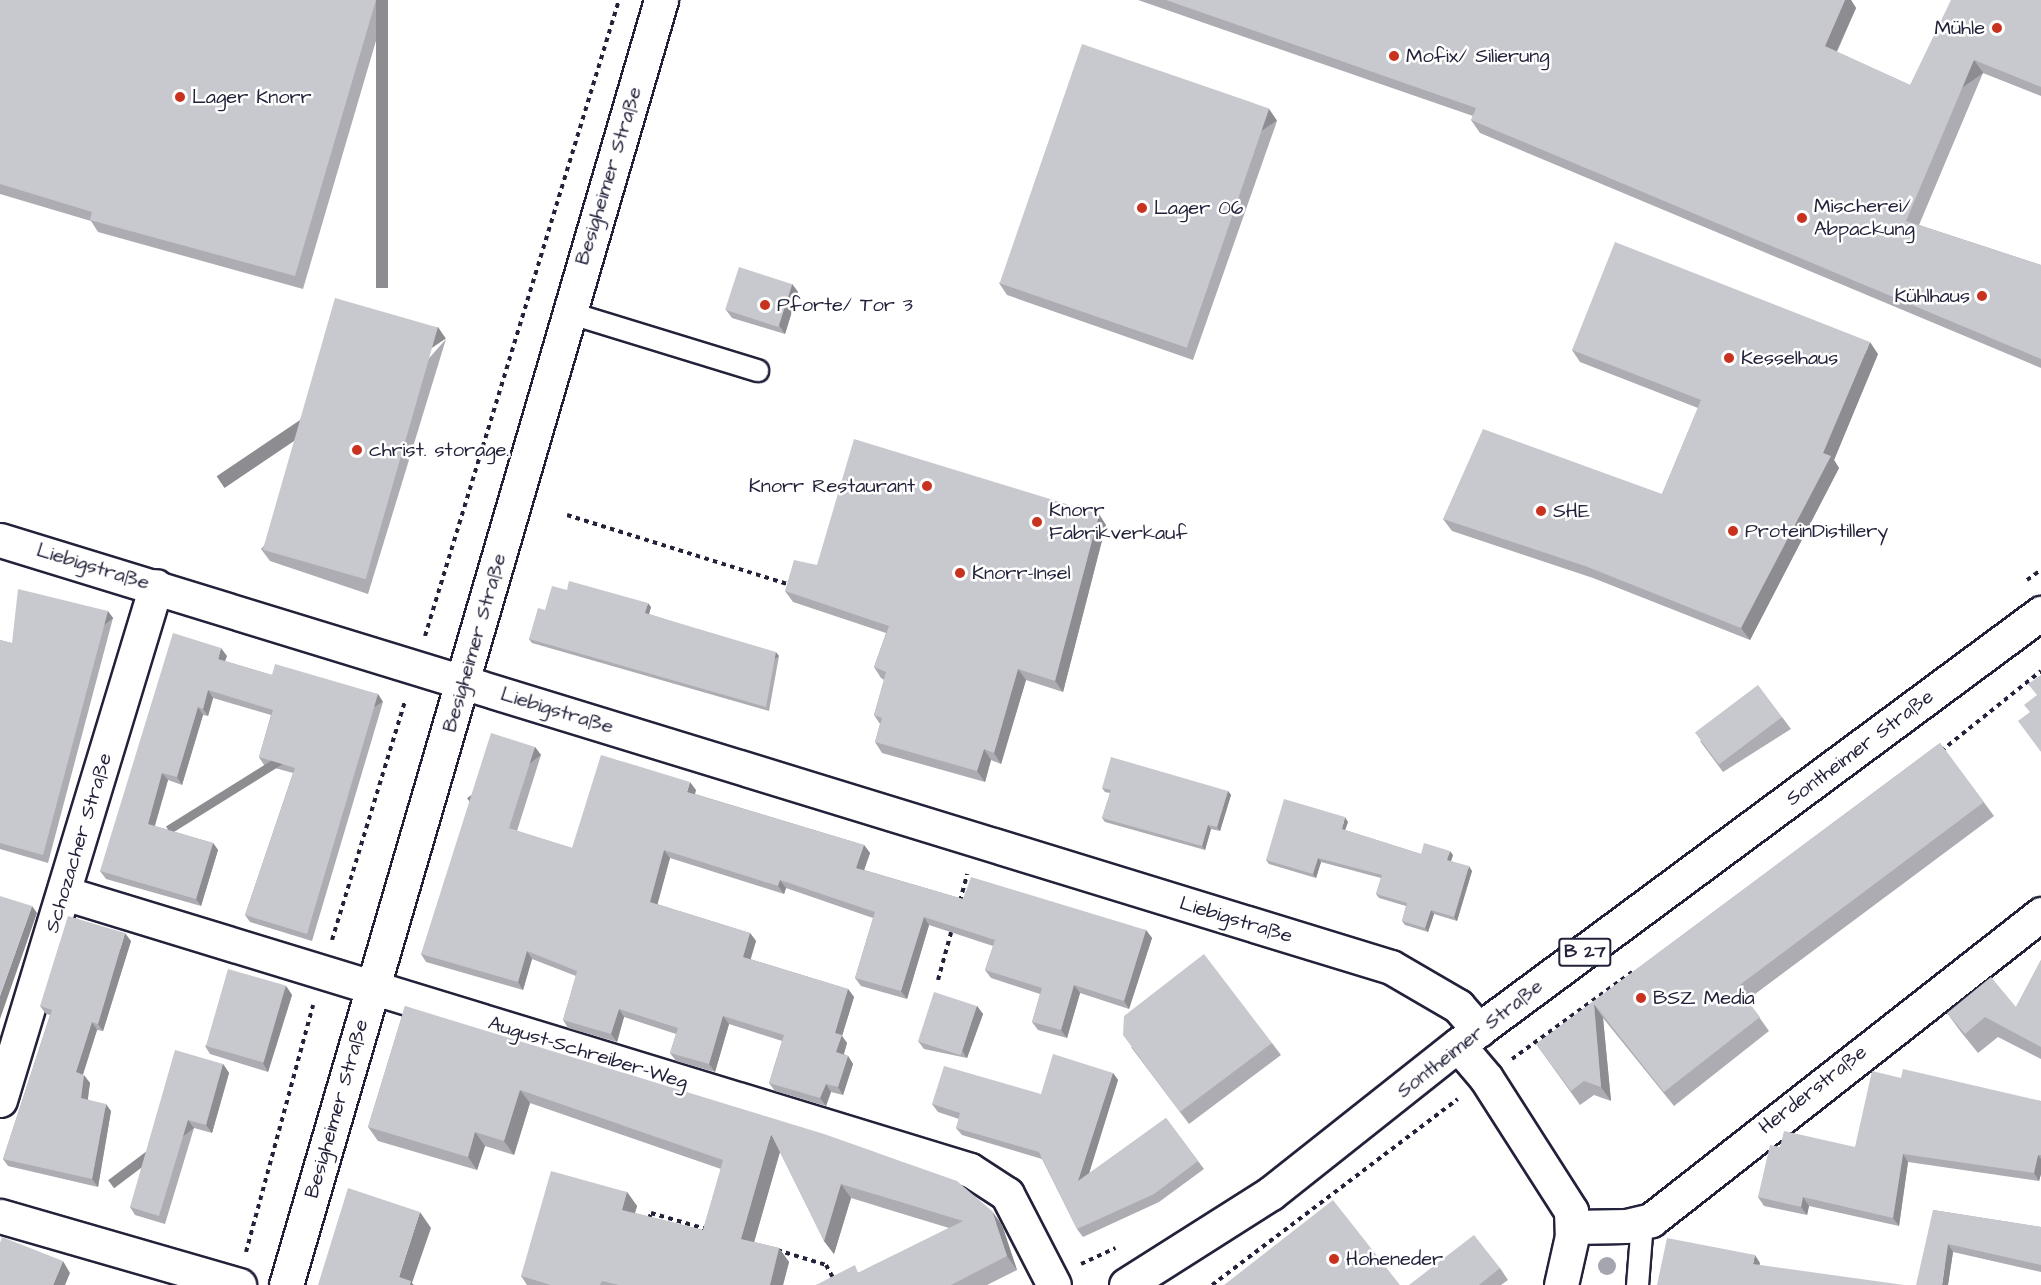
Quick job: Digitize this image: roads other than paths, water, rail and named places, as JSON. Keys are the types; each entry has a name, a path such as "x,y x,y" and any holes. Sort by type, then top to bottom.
{"street":[{"name":"Besigheimer Straße","path":"286,1285 464,682 568,312 662,0"},
{"name":"Liebigstraße","path":"0,540 156,586 1390,967 1458,1006 1468,1037 1562,1192 1572,1227"},
{"name":"Schozacher Straße","path":"0,1100 156,586"},
{"name":"Sontheimer Straße","path":"1126,1285 1271,1193 1468,1037 2041,613"},
{"name":"August-Schreiber-Weg","path":"64,893 970,1170 1007,1194 1054,1285"},
{"name":"Herderstraße","path":"1642,1222 2041,914"},
{"path":"0,1216 239,1285"},
{"path":"1561,1285 1572,1227 1642,1222"}],"lane":[{"path":"568,312 757,370"},
{"path":"1637,1285 1642,1222"}],"place":[{"name":"Mühle","path":"1997,28"},
{"name":"Mofix/ Silierung","path":"1394,56"},
{"name":"Lager Knorr","path":"180,97"},
{"name":"Lager 06","path":"1142,208"},
{"name":"Mischerei/ Abpackung","path":"1802,218"},
{"name":"Kühlhaus","path":"1982,296"},
{"name":"Pforte/ Tor 3","path":"765,305"},
{"name":"Kesselhaus","path":"1729,358"},
{"name":"christ. storage.","path":"357,450"},
{"name":"Knorr Restaurant","path":"927,486"},
{"name":"SHE","path":"1541,511"},
{"name":"Knorr Fabrikverkauf","path":"1037,522"},
{"name":"ProteinDistillery","path":"1733,531"},
{"name":"Knorr-Insel","path":"960,573"},
{"name":"BSZ Media","path":"1641,998"},
{"name":"Hoheneder","path":"1334,1259"}]}
